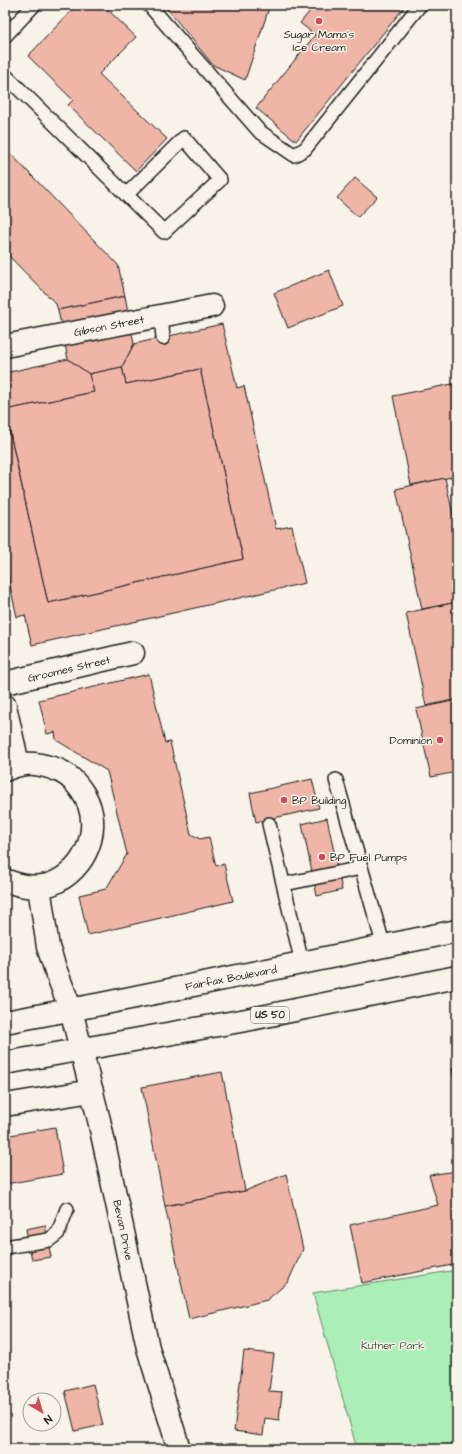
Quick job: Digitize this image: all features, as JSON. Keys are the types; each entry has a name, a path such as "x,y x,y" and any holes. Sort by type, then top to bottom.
{"street":[{"name":"Gibson Street","path":"5,346 212,306"},
{"name":"Groomes Street","path":"5,683 133,653"},
{"path":"5,706 12,767 40,764 58,770 75,781 79,786 86,797 92,816 92,835 86,854 74,870 58,881 38,886 18,886 5,880"},
{"name":"Bevan Drive","path":"38,886 48,947 71,1010 99,1120 148,1348 179,1449"},
{"name":"Fairfax Boulevard","path":"5,1022 384,947 457,931"},
{"name":"US 50","path":"5,1063 246,1020 457,977"},
{"path":"5,1106 92,1091"}],"lane":[{"path":"5,36 34,5"},
{"path":"149,5 259,131 294,155 304,149 420,5"},
{"path":"5,75 126,195 164,232 220,180 184,138 126,195"},
{"path":"161,316 163,338"},
{"path":"336,780 384,947"},
{"path":"269,824 302,963"},
{"path":"284,884 361,868"},
{"path":"5,1247 49,1240 58,1233 67,1210"}],"green space":[{"name":"Kutner Park","path":"457,1270 457,1449 357,1449 313,1293"}],"building":[{"path":"77,5 103,5 136,37 99,74 167,139 136,171 68,105 73,100 28,56"},
{"path":"164,5 270,5 245,80 213,65"},
{"path":"315,5 406,5 296,141 256,108 315,35 300,23"},
{"path":"5,148 118,265 125,296 58,310 56,304 5,252"},
{"path":"355,178 377,197 358,217 337,198"},
{"path":"329,270 343,306 288,328 274,293"},
{"path":"125,296 134,344 122,367 89,374 68,359 58,310"},
{"path":"222,324 237,388 244,386 276,529 292,526 305,583 32,645 25,615 17,617 5,564 5,411 48,603 243,559 200,369 126,384 122,367 134,344"},
{"path":"68,359 89,374 94,392 5,410 5,373"},
{"path":"122,367 126,384 200,369 243,559 48,603 5,410 94,392 89,374"},
{"path":"457,383 457,476 411,485 393,396"},
{"path":"445,478 457,533 457,602 422,609 396,489"},
{"path":"457,602 457,699 426,706 406,613"},
{"path":"149,674 165,743 170,742 191,834 200,839 209,837 216,866 224,864 233,901 88,935 79,895 106,889 127,854 107,771 56,740 55,732 47,734 39,700"},
{"name":"Dominion","path":"457,700 457,772 431,777 416,709"},
{"name":"BP Building","path":"312,779 319,808 256,822 250,793"},
{"name":"BP Fuel Pumps","path":"327,818 342,890 317,896 302,824"},
{"path":"457,1067 457,1092 452,1069"},
{"path":"222,1072 245,1191 165,1206 142,1087"},
{"path":"55,1127 63,1174 5,1184 5,1136"},
{"path":"457,1171 457,1264 362,1283 350,1225 438,1205 429,1175"},
{"path":"286,1174 303,1249 288,1282 267,1300 189,1319 165,1206 245,1191"},
{"path":"45,1225 51,1257 32,1260 26,1229"},
{"path":"244,1351 274,1354 269,1391 282,1392 279,1420 265,1418 263,1435 234,1431"},
{"path":"93,1384 103,1425 75,1431 65,1391"}],"place":[{"name":"Sugar Mama's Ice Cream","path":"319,21"},
{"name":"Dominion","path":"440,740"},
{"name":"BP Building","path":"284,800"},
{"name":"BP Fuel Pumps","path":"322,857"}]}
